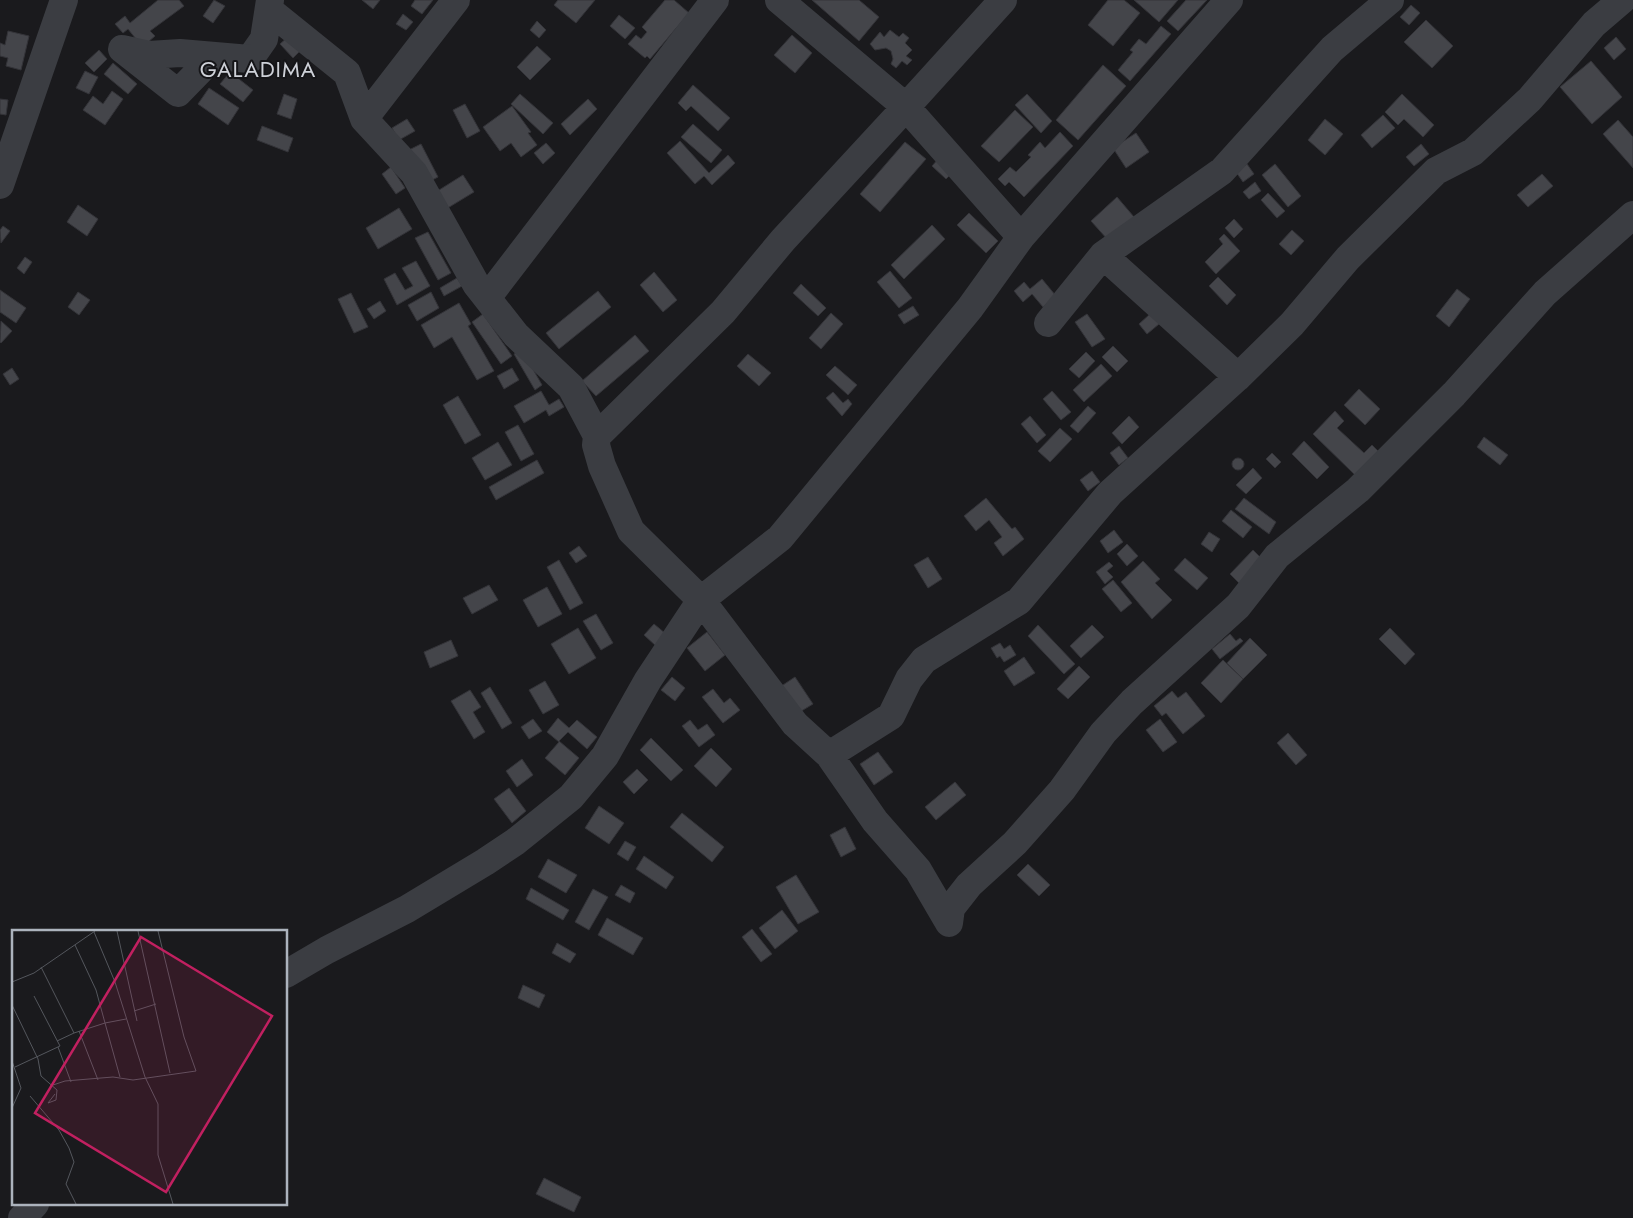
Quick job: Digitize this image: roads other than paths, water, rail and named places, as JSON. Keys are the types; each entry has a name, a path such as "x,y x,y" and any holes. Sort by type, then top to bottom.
{"street":[{"path":"0,184 64,0"},
{"path":"364,120 456,0"},
{"path":"487,298 715,0"},
{"path":"780,0 906,107 1021,237"},
{"path":"1003,0 783,240 723,312 598,436 596,445 602,466 632,531 701,600 795,724 829,756 875,821 918,870 950,923 950,908 969,885 1015,843 1062,790 1103,733 1132,702 1238,606 1277,556 1358,490 1454,394 1545,293 1633,215"},
{"path":"288,973 407,909 485,862 571,798 605,756 648,680 701,600 780,538 970,308 1021,237 1229,0"},
{"path":"1048,323 1103,255 1222,171 1332,49 1390,0"},
{"path":"829,756 891,716 909,679 924,660 1019,600 1110,493 1238,377 1292,324 1348,258 1436,171 1473,152 1530,99 1594,24 1622,0"},
{"path":"270,5 347,73 364,120 414,173 476,284 516,335 571,387 598,436"},
{"path":"212,57 250,59 264,39 270,5"},
{"path":"1103,255 1238,377"},
{"path":"22,1218 33,1206"}],"district":[{"name":"GALADIMA","path":"258,69"}]}
